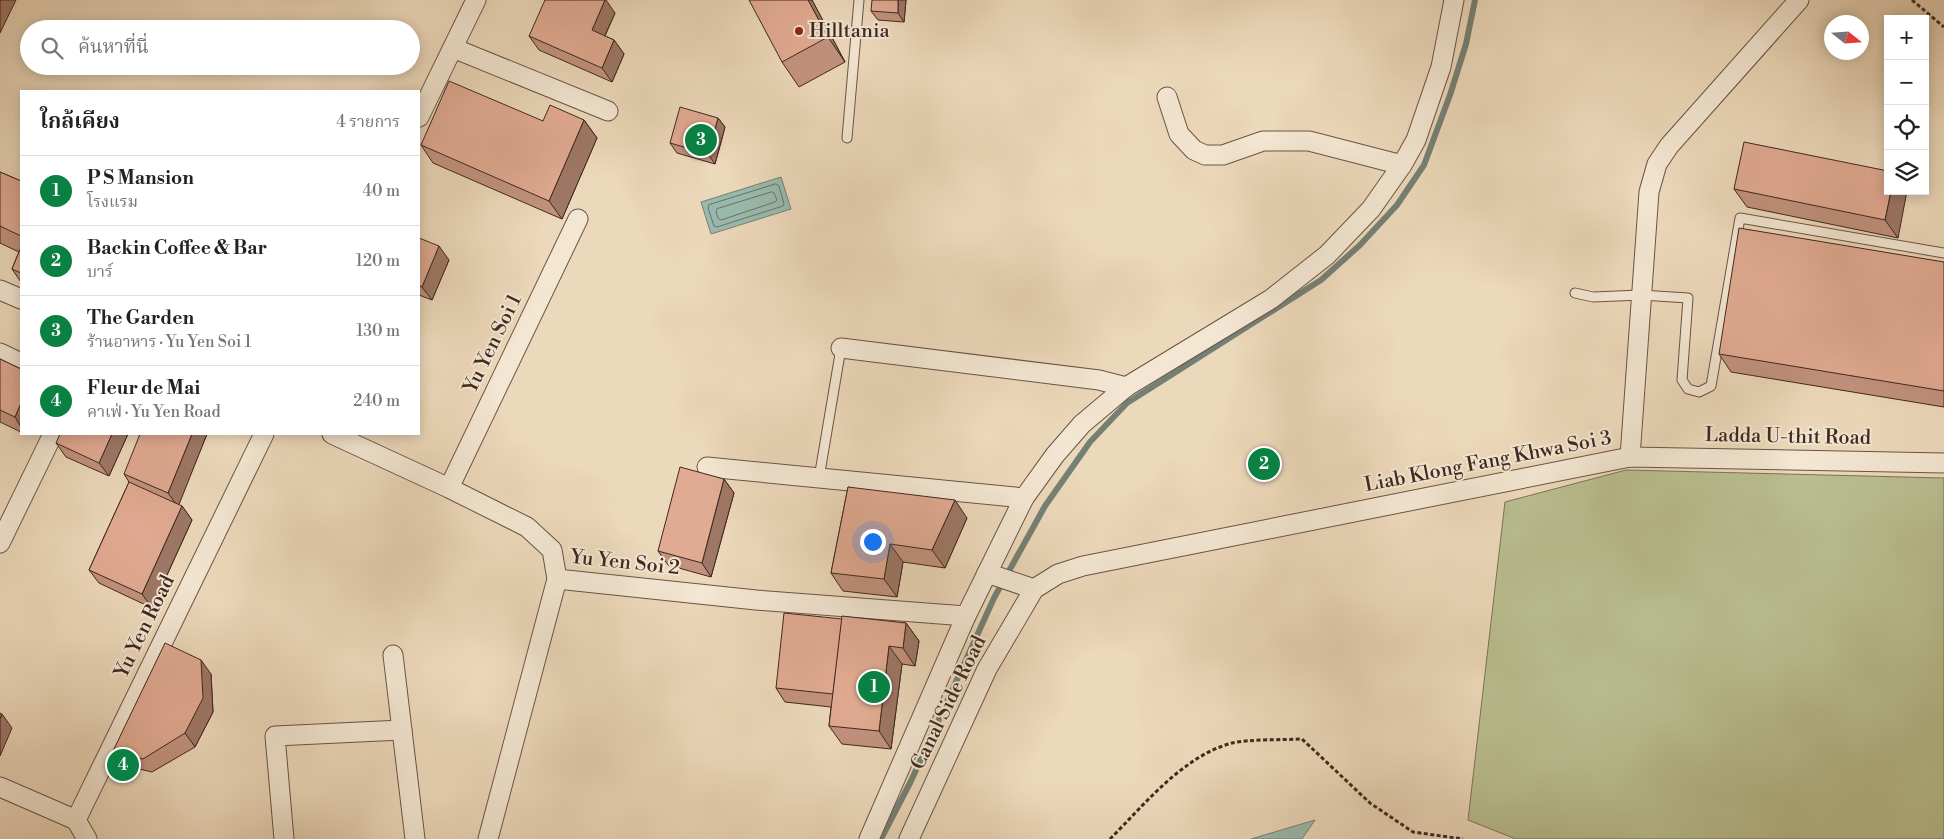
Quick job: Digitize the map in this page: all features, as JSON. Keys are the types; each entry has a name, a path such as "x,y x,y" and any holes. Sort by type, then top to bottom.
{"street":[{"path":"420,115 476,0"},
{"path":"869,839 966,616 1024,498 1055,455 1082,424 1126,387 1271,299 1327,255 1371,209 1402,165 1416,140 1441,67 1454,0"},
{"name":"Liab Klong Fang Khwa Soi 3","path":"1034,589 1058,574 1082,566 1630,457 1648,192 1657,164 1669,146 1799,0"},
{"path":"453,48 608,111"},
{"path":"1167,97 1179,134 1194,150 1205,156 1223,156 1263,141 1309,141 1402,165"},
{"name":"Yu Yen Soi 1","path":"449,488 578,219"},
{"path":"0,290 20,299"},
{"path":"841,348 1099,380 1126,387"},
{"path":"0,354 20,364"},
{"path":"0,543 53,435"},
{"name":"Yu Yen Road","path":"76,820 264,435"},
{"name":"Yu Yen Soi 2","path":"334,435 449,488 527,527 552,550 556,579 756,600 966,616"},
{"name":"Ladda U-thit Road","path":"1630,457 1944,463"},
{"path":"707,467 1024,498"},
{"path":"987,573 1034,589"},
{"path":"488,839 556,579"},
{"name":"Canal Side Road","path":"909,839 987,669 1034,589"},
{"path":"393,655 415,839"},
{"path":"284,839 275,736 402,730"},
{"path":"0,787 76,820 87,839"}],"lane":[{"path":"847,138 859,0"},
{"path":"1575,293 1593,297 1641,295 1688,298 1682,380 1688,389 1699,392 1711,386 1740,218 1944,253"},
{"path":"820,478 841,348"}],"path":[{"path":"1912,0 1944,27"},
{"path":"1110,839 1180,770 1208,751 1234,742 1302,739 1370,803 1413,832 1463,839"}],"green space":[{"path":"1626,470 1944,478 1944,839 1516,839 1468,820 1505,502"}],"water":[{"path":"781,177 791,209 711,234 701,202"},
{"path":"1315,820 1302,839 1251,839"}],"building":[{"path":"545,0 605,0 592,30 614,40 602,68 529,36"},
{"name":"Hilltania","path":"749,0 808,0 828,37 782,62"},
{"path":"872,0 898,0 898,13 871,11"},
{"path":"449,81 543,121 550,105 584,120 549,201 421,145"},
{"path":"680,107 718,118 708,154 670,143"},
{"path":"1744,142 1884,170 1884,195 1890,195 1885,220 1734,189"},
{"path":"0,172 20,181 20,236 0,226"},
{"path":"1739,228 1944,262 1944,391 1719,354"},
{"path":"420,238 439,246 422,287 420,286"},
{"path":"20,249 20,273 12,269"},
{"path":"0,359 20,369 20,405 15,417 0,410"},
{"path":"60,435 112,435 99,463 56,443"},
{"path":"140,435 192,435 168,493 124,474"},
{"path":"680,467 724,479 702,563 658,551"},
{"path":"129,482 182,506 142,594 89,570"},
{"path":"848,487 955,500 932,550 890,544 884,579 831,573"},
{"path":"784,613 842,619 833,694 776,688"},
{"path":"842,616 906,623 903,648 889,646 879,731 829,726"},
{"path":"165,643 201,660 203,698 185,733 143,759 113,751"}],"waterway":[{"path":"881,839 911,781 994,598 1045,506 1090,442 1127,403 1321,280 1360,245 1397,205 1424,165 1450,95 1466,44 1475,0"}],"place":[{"name":"Hilltania","path":"799,31"},
{"name":"The Garden","path":"701,140"},
{"name":"Backin Coffee & Bar","path":"1264,464"},
{"name":"P S Mansion","path":"874,687"},
{"name":"Fleur de Mai","path":"123,765"}]}
